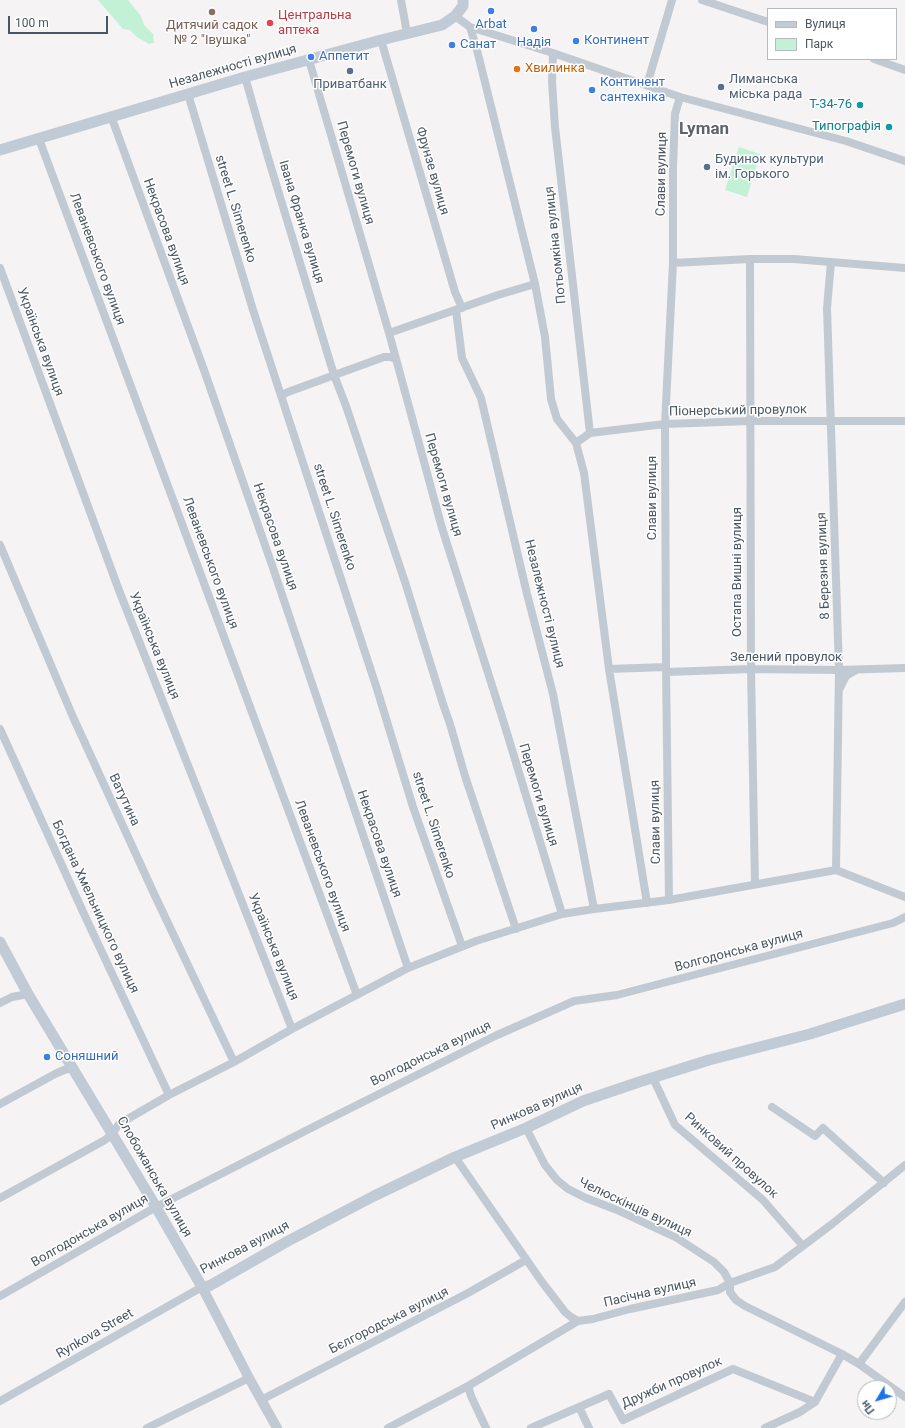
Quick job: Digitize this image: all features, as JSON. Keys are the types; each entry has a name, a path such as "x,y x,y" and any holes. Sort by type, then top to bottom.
{"main road":[{"path":"455,16 463,6 463,0"},
{"name":"Незалежності вулиця","path":"0,150 245,77 442,25 455,16"},
{"name":"Слобожанська вулиця","path":"0,942 28,994 156,1207 202,1287"},
{"name":"Ринкова вулиця","path":"202,1287 218,1281 288,1241 374,1196 455,1157 526,1128 583,1101 709,1060 810,1034 905,1004"}],"street":[{"path":"401,0 407,33"},
{"path":"647,85 672,0"},
{"path":"702,0 767,22"},
{"path":"455,16 470,27 553,53 680,97 846,141 905,161"},
{"path":"470,27 535,284 544,337 551,399 557,419 576,443 584,473 609,669 647,903"},
{"name":"Фрунзе вулиця","path":"381,40 459,309"},
{"name":"Потьомкіна вулиця","path":"553,53 552,82 555,127 590,433"},
{"name":"Перемоги вулиця","path":"309,60 389,333 442,528 503,720 562,914"},
{"path":"877,60 905,70"},
{"name":"Івана Франка вулиця","path":"245,77 334,375 346,406 405,582 465,776 516,929"},
{"name":"street L. Simerenko","path":"188,94 235,253 377,689 413,807 462,946"},
{"name":"Слави вулиця","path":"669,900 665,424 673,263 673,160 675,114 680,97"},
{"name":"Некрасова вулиця","path":"111,116 204,370 408,968"},
{"name":"Леваневського вулиця","path":"39,139 357,995"},
{"path":"673,263 750,259 794,259 905,268"},
{"name":"Остапа Вишні вулиця","path":"750,259 751,669 754,884"},
{"name":"8 Березня вулиця","path":"831,262 827,308 839,670 836,870"},
{"name":"Українська вулиця","path":"0,268 120,593 292,1029"},
{"path":"389,333 535,284"},
{"name":"Незалежності вулиця","path":"459,309 462,358 481,398 552,694 594,909"},
{"path":"282,395 384,357 391,357 395,359"},
{"name":"Піонерський провулок","path":"576,443 590,433 665,424 750,421 905,421"},
{"name":"Ватутина","path":"0,545 76,724 156,898 234,1062"},
{"path":"818,669 825,668 831,663 837,655 838,650"},
{"name":"Зелений провулок","path":"609,669 839,670 905,668"},
{"path":"838,692 846,676 859,669"},
{"name":"Богдана Хмельницкого вулиця","path":"0,729 84,914 169,1094"},
{"path":"0,1198 105,1140 112,1134 119,1124 169,1094 234,1062 292,1029 408,968 462,946 562,914 669,900 836,870 905,897"},
{"name":"Волгодонська вулиця","path":"0,1296 156,1207 496,1036 574,1001 624,993 893,923 905,917"},
{"path":"0,1003 12,997 28,994"},
{"path":"0,1104 59,1072 72,1068"},
{"name":"Ринковий провулок","path":"652,1078 676,1125 764,1200 803,1246"},
{"path":"772,1107 815,1136 823,1128 884,1183"},
{"name":"Челюскінців вулиця","path":"526,1128 546,1165 557,1180 568,1189 677,1238 714,1262 724,1272 730,1282 730,1292 736,1300 745,1306 860,1364 905,1397"},
{"path":"455,1157 526,1260 562,1308 571,1317 578,1321"},
{"name":"Пасічна вулиця","path":"388,1428 468,1386 578,1321 718,1290 730,1282 775,1267 905,1165"},
{"name":"Бєлгородська вулиця","path":"261,1400 468,1293 526,1260"},
{"name":"Слобожанська вулиця","path":"202,1287 249,1378 277,1428"},
{"name":"Rynkova Street","path":"0,1401 202,1287"},
{"path":"860,1364 905,1302"},
{"path":"765,1428 800,1412 815,1402 842,1354"},
{"name":"Дружби провулок","path":"531,1428 609,1394 623,1420 733,1369 815,1402"},
{"path":"147,1428 249,1378"},
{"path":"468,1386 486,1428"},
{"path":"579,1407 589,1428"}],"green space":[{"path":"98,0 128,0 141,16 144,25 153,34 154,43 149,44 137,37 130,30 123,29"},
{"path":"739,147 760,154 747,197 725,190"}],"place":[{"name":"Arbat","path":"491,11"},
{"name":"Дитячий садок № 2 \"Івушка\"","path":"212,12"},
{"name":"Центральна аптека","path":"270,23"},
{"name":"Надiя","path":"534,29"},
{"name":"Континент","path":"576,41"},
{"name":"Санат","path":"452,45"},
{"name":"Аппетит","path":"311,57"},
{"name":"Хвилинка","path":"517,69"},
{"name":"Приватбанк","path":"350,71"},
{"name":"Лиманська міська рада","path":"721,87"},
{"name":"Континент сантехніка","path":"592,90"},
{"name":"Т-34-76","path":"860,105"},
{"name":"Типографія","path":"889,127"},
{"name":"Будинок культури ім. Горького","path":"707,167"},
{"name":"Соняшний","path":"47,1057"}],"district":[{"name":"Lyman","path":"704,130"}]}
